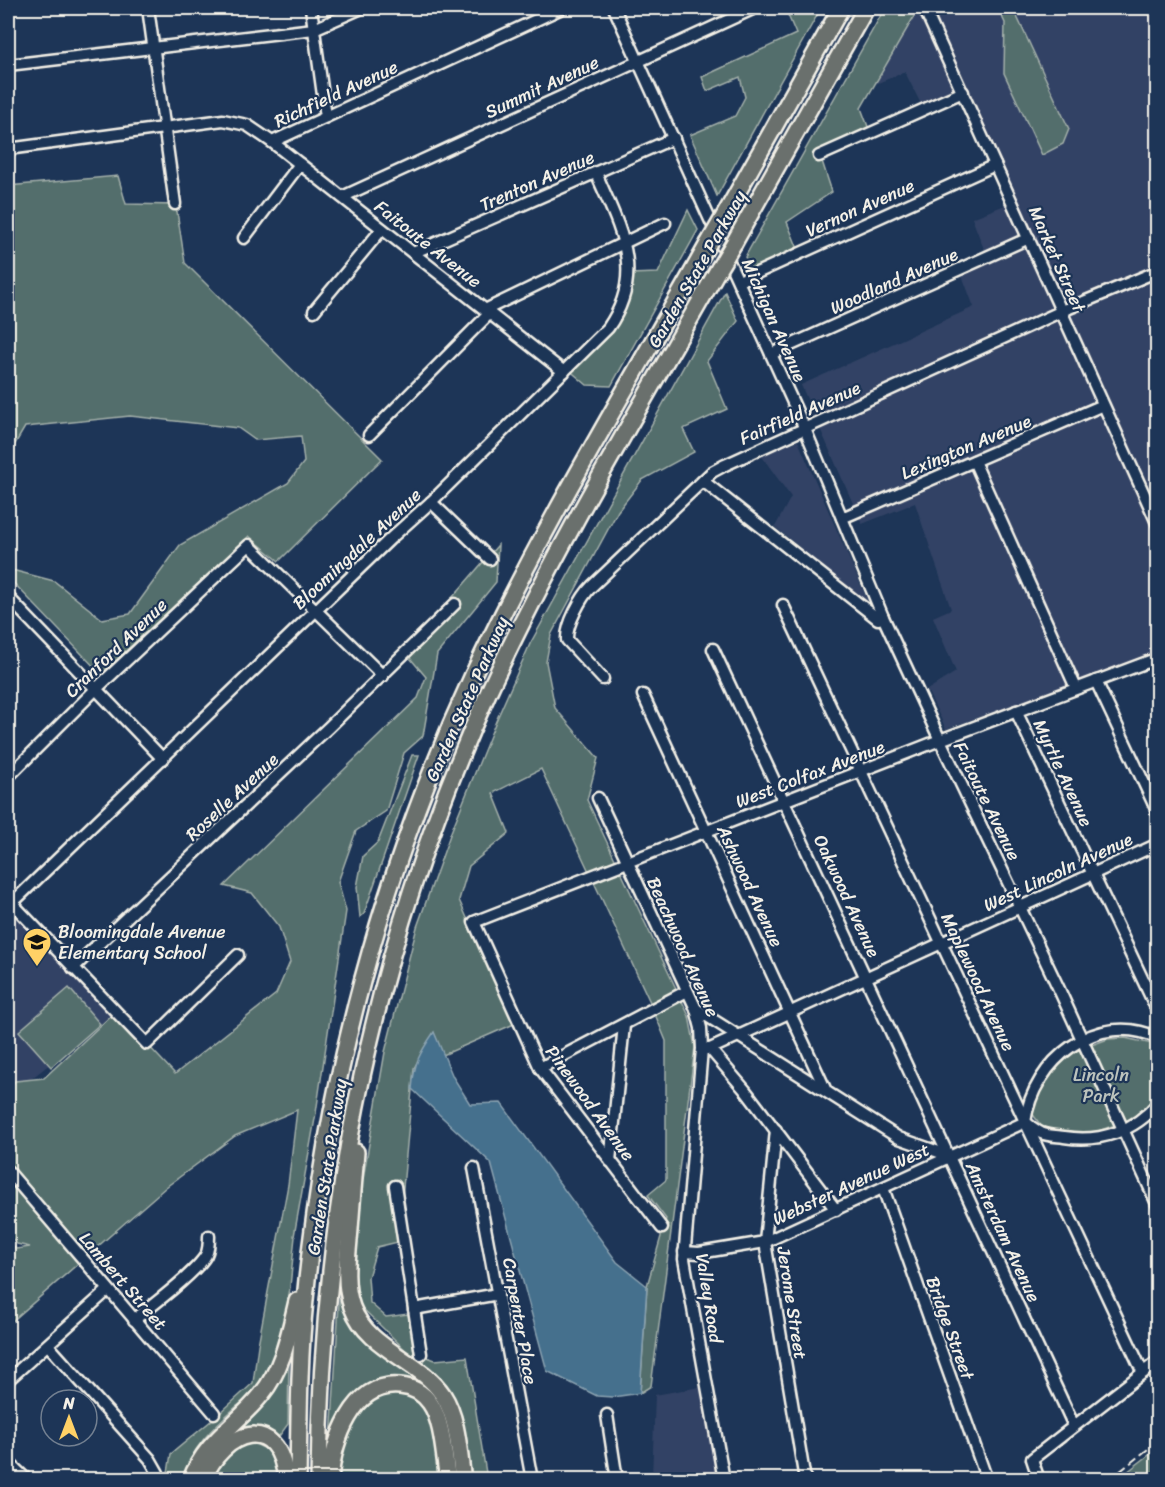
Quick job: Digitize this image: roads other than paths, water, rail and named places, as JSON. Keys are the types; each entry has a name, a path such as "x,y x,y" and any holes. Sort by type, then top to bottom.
{"highway":[{"name":"Garden State Parkway","path":"298,1479 303,1326 313,1225 335,1097 364,972 394,876 441,749 518,584 841,8"},
{"name":"Garden State Parkway","path":"319,1479 321,1374 328,1280 341,1186 361,1077 385,980 437,818 478,716 546,576 866,8"},
{"path":"361,1077 347,1270 348,1293 355,1314 368,1333 431,1382 446,1400 464,1479"},
{"path":"191,1479 205,1451 256,1401 279,1366 288,1340 313,1225"},
{"path":"330,1479 337,1443 351,1412 371,1393 394,1385 417,1390 434,1409 448,1479"},
{"path":"203,1479 223,1447 234,1440 251,1435 264,1437 277,1448 283,1459 286,1479"}],"street":[{"path":"148,8 175,204"},
{"path":"311,8 326,117"},
{"path":"8,65 314,28 362,8"},
{"name":"Richfield Avenue","path":"8,149 229,120 252,127 272,142 562,8"},
{"name":"Michigan Avenue","path":"614,8 805,429 883,617"},
{"name":"Summit Avenue","path":"342,197 755,8"},
{"name":"Market Street","path":"924,8 1158,525"},
{"path":"819,156 963,92"},
{"name":"Trenton Avenue","path":"413,253 674,138"},
{"name":"Faitoute Avenue","path":"272,142 564,372"},
{"path":"244,238 300,164"},
{"name":"Vernon Avenue","path":"739,281 995,165"},
{"name":"Bloomingdale Avenue","path":"9,904 431,502 602,335 619,311 628,283 628,264 625,243 596,173"},
{"path":"369,435 487,311 665,224"},
{"path":"314,311 382,229"},
{"name":"Woodland Avenue","path":"771,354 1029,238"},
{"name":"Fairfield Avenue","path":"603,679 567,640 568,629 581,601 592,586 712,472 1062,311 1158,271"},
{"name":"Lexington Avenue","path":"842,518 1103,405"},
{"path":"974,461 1076,688"},
{"path":"703,481 878,619 883,617"},
{"path":"431,502 490,559"},
{"name":"Cranford Avenue","path":"8,777 96,689 249,545 316,610"},
{"path":"8,597 163,759"},
{"name":"Roselle Avenue","path":"74,968 383,676 455,604"},
{"name":"Maplewood Avenue","path":"783,605 1143,1373"},
{"path":"316,610 383,676"},
{"name":"Faitoute Avenue","path":"883,617 1158,1206"},
{"name":"Oakwood Avenue","path":"713,649 950,1156"},
{"name":"West Colfax Avenue","path":"474,922 940,740 1158,658"},
{"path":"1096,681 1158,813"},
{"name":"Ashwood Avenue","path":"643,695 826,1091"},
{"name":"Myrtle Avenue","path":"1016,711 1158,1012"},
{"name":"Beachwood Avenue","path":"598,798 696,1009 706,1049"},
{"name":"West Lincoln Avenue","path":"706,1049 741,1036 1158,844"},
{"path":"9,904 147,1044 238,955"},
{"name":"Pinewood Avenue","path":"474,922 540,1068 662,1228"},
{"path":"540,1068 687,991"},
{"name":"Amsterdam Avenue","path":"696,1009 899,1138 950,1156 1074,1426"},
{"path":"610,1161 624,1024"},
{"path":"1158,1038 1140,1031 1115,1029 1082,1039 1055,1059 1040,1077 1030,1098 1025,1122 1041,1133 1069,1138 1098,1137 1124,1131 1139,1121 1158,1103"},
{"path":"706,1049 776,1130 836,1210"},
{"name":"Valley Road","path":"706,1049 684,1252 724,1479"},
{"name":"Webster Avenue West","path":"684,1252 699,1253 765,1242 1025,1122"},
{"name":"Jerome Street","path":"776,1130 765,1242 805,1479"},
{"name":"Carpenter Place","path":"474,1168 532,1479"},
{"name":"Lambert Street","path":"8,1170 214,1413"},
{"path":"395,1186 421,1354"},
{"name":"Bridge Street","path":"883,1188 987,1479"},
{"path":"134,1320 201,1261 209,1245 209,1236"},
{"path":"8,1380 108,1290"},
{"path":"414,1309 498,1294"},
{"path":"48,1345 150,1459 158,1473"},
{"path":"1039,1479 1032,1459 1158,1362"},
{"path":"607,1414 617,1479"},
{"path":"8,1462 27,1479"}],"railway":[{"path":"1109,1480 1158,1441"}],"place":[{"name":"Bloomingdale Avenue Elementary School","path":"37,968"}],"park label":[{"name":"Lincoln Park","path":"1101,1085"}]}
